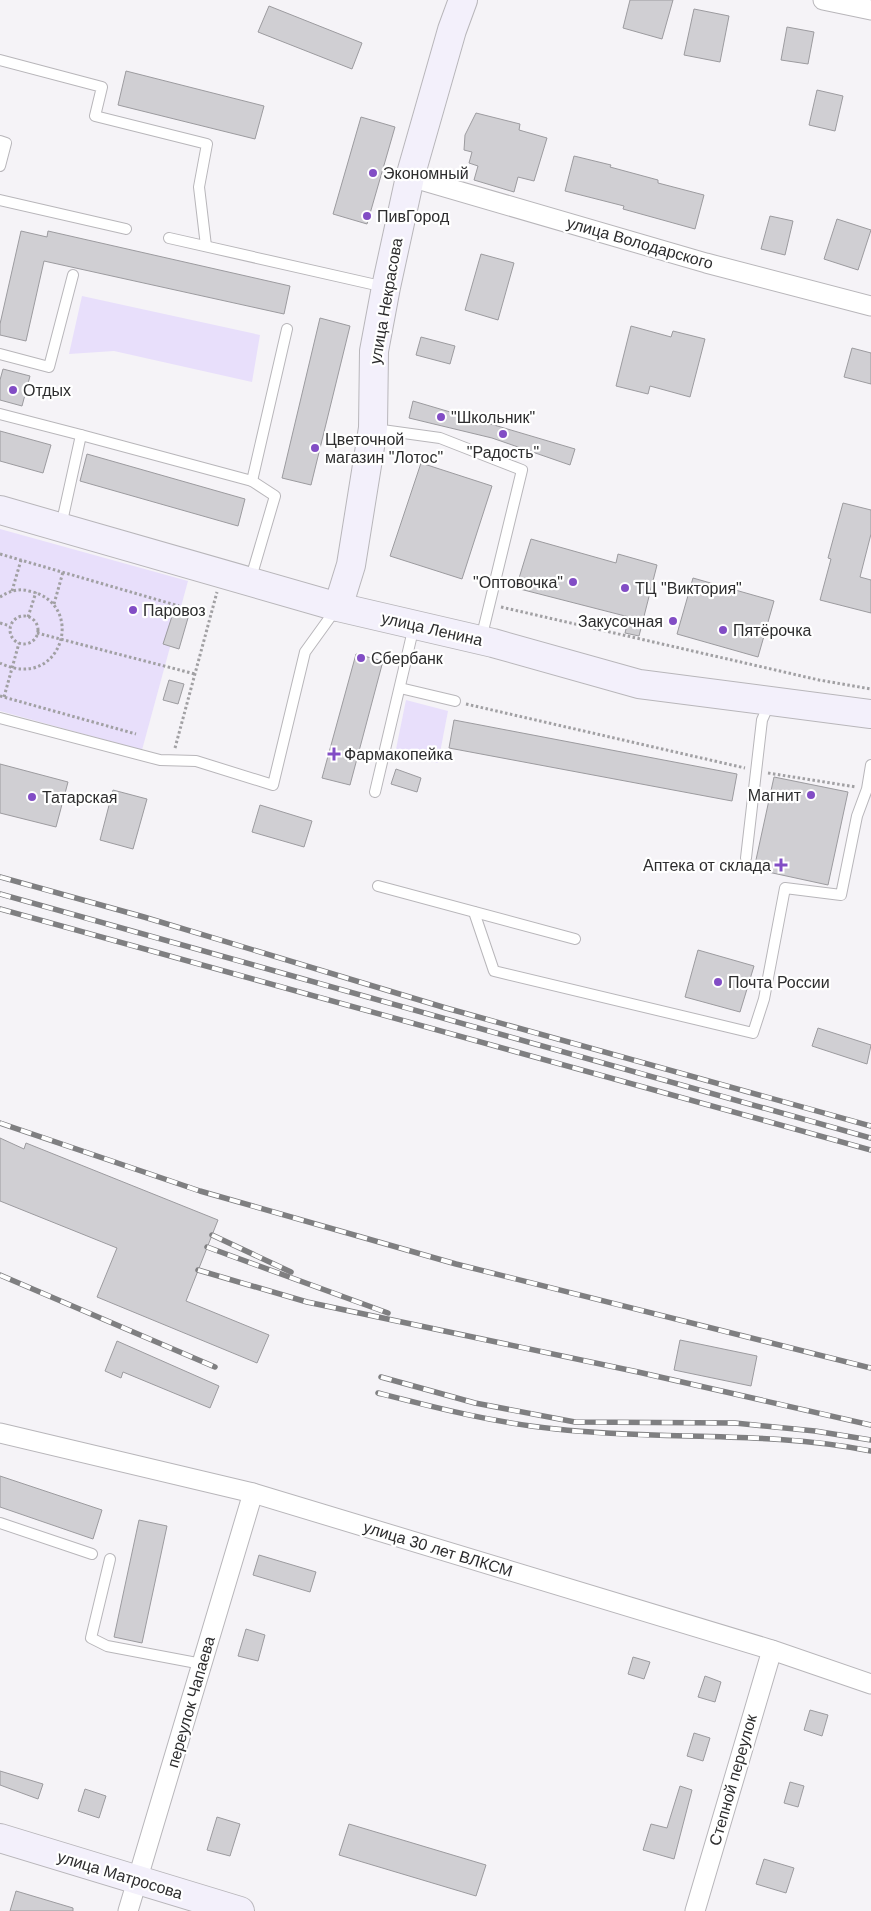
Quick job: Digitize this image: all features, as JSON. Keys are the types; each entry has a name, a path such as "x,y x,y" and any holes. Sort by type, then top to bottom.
{"main road":[{"name":"улица Некрасова","path":"338,607 351,565 373,428 374,351 386,287 410,176 463,0"},
{"name":"улица Ленина","path":"0,510 338,607 481,640 639,684 871,714"},
{"name":"улица Матросова","path":"0,1838 240,1911"}],"street":[{"path":"823,0 871,10"},
{"name":"улица Володарского","path":"410,176 706,262 871,306"},
{"name":"улица 30 лет ВЛКСМ","path":"0,1433 253,1493 772,1650 871,1684"},
{"name":"переулок Чапаева","path":"128,1911 139,1880 253,1493"},
{"name":"Степной переулок","path":"695,1911 772,1650"}],"lane":[{"path":"0,60 102,87 95,116 207,144 199,187 206,246"},
{"path":"0,141 6,143 0,166"},
{"path":"0,200 126,230"},
{"path":"169,238 386,287"},
{"path":"0,354 49,367 73,275"},
{"path":"252,481 287,329"},
{"path":"0,414 252,481 275,496 250,582"},
{"path":"373,428 440,438 522,470 481,640"},
{"path":"61,527 81,436"},
{"path":"0,718 160,760 196,761 273,784 306,652 338,607"},
{"path":"375,792 414,625"},
{"path":"400,688 455,701"},
{"path":"746,858 762,720 770,701"},
{"path":"474,912 494,971 753,1033 764,998 785,888 841,895 857,816 867,789 871,765"},
{"path":"378,886 575,939"},
{"path":"0,1523 92,1554"},
{"path":"110,1559 91,1638 107,1646 202,1664"}],"path":[{"path":"0,554 179,606"},
{"path":"12,591 21,560"},
{"path":"54,604 63,572"},
{"path":"171,760 222,573"},
{"path":"0,597 12,591 36,592 54,604 60,615 63,627 62,639 58,649 43,665 33,669 12,669 0,663"},
{"path":"28,617 36,592"},
{"path":"489,604 819,680 871,690"},
{"path":"20,616 28,617 35,621 37,633 32,640 20,643 10,634 10,626 20,616"},
{"path":"0,623 10,626"},
{"path":"37,633 195,674"},
{"path":"20,643 2,697 136,734"},
{"path":"455,701 755,770 867,789"}],"shaded area":[{"path":"82,296 260,335 252,382 114,351 69,354"},
{"path":"0,529 188,581 142,750 0,711"},
{"path":"406,700 448,711 438,763 395,754"}],"building":[{"path":"630,0 673,0 662,39 623,28"},
{"path":"269,6 362,43 352,69 258,32"},
{"path":"694,9 729,16 720,62 684,55"},
{"path":"787,27 814,32 808,64 781,60"},
{"path":"126,71 264,106 255,139 118,105"},
{"path":"817,90 843,96 835,131 809,125"},
{"path":"476,113 520,124 519,130 547,138 534,181 518,177 514,192 474,180 478,166 469,163 472,152 464,150 465,135"},
{"path":"361,117 395,127 367,224 333,214"},
{"path":"574,156 611,165 610,167 658,180 658,183 704,195 695,229 623,209 624,206 565,191"},
{"path":"770,216 793,221 785,255 761,249"},
{"path":"837,219 871,230 858,270 824,259"},
{"path":"21,231 47,237 48,231 290,286 284,314 44,261 26,341 0,335 0,324"},
{"path":"481,254 514,263 498,320 465,310"},
{"path":"320,318 350,326 311,485 282,478"},
{"path":"631,326 671,337 673,331 705,339 690,397 650,386 648,394 616,386"},
{"path":"421,337 455,346 450,364 416,355"},
{"path":"852,348 871,353 871,384 844,377"},
{"name":"Отдых","path":"3,369 30,376 22,406 0,400 0,380"},
{"path":"413,401 575,449 570,465 492,438 409,418"},
{"path":"0,431 51,445 43,473 0,461"},
{"path":"87,454 245,499 238,526 80,481"},
{"path":"421,463 492,486 462,579 390,556"},
{"path":"843,503 871,510 871,534 860,577 871,580 871,613 820,600 831,559 828,558"},
{"path":"531,539 616,563 618,554 657,565 639,636 625,633 629,617 516,588"},
{"path":"693,578 774,601 758,657 677,634"},
{"path":"175,607 190,611 179,649 163,644"},
{"path":"356,654 383,661 350,785 322,778"},
{"path":"169,680 184,684 178,704 163,700"},
{"path":"454,720 737,774 732,801 449,748"},
{"name":"Татарская","path":"0,764 68,782 56,827 0,813"},
{"path":"396,769 421,778 417,792 391,784"},
{"path":"774,777 848,792 828,885 754,869"},
{"path":"113,790 147,799 133,849 100,840"},
{"path":"260,805 312,821 304,847 252,832"},
{"path":"698,950 754,966 740,1012 685,997"},
{"path":"818,1028 871,1045 867,1064 812,1046"},
{"path":"0,1138 24,1149 26,1143 218,1220 186,1301 269,1335 257,1363 97,1297 117,1248 0,1201"},
{"path":"680,1340 757,1356 751,1386 674,1370"},
{"path":"117,1341 219,1386 210,1408 123,1372 121,1378 105,1371"},
{"path":"0,1476 102,1510 93,1539 0,1507"},
{"path":"139,1520 167,1526 142,1643 114,1637"},
{"path":"259,1555 316,1572 310,1592 253,1575"},
{"path":"246,1629 265,1635 258,1661 238,1656"},
{"path":"633,1657 650,1662 644,1679 628,1674"},
{"path":"705,1676 721,1682 715,1702 698,1697"},
{"path":"810,1710 828,1715 822,1736 804,1730"},
{"path":"694,1733 710,1738 703,1761 687,1756"},
{"path":"0,1771 43,1784 38,1799 0,1785"},
{"path":"790,1782 804,1786 798,1807 784,1803"},
{"path":"680,1786 692,1790 674,1859 643,1850 651,1824 667,1828"},
{"path":"85,1789 106,1796 99,1818 78,1811"},
{"path":"217,1817 240,1824 230,1856 207,1850"},
{"path":"349,1824 486,1865 476,1896 339,1855"},
{"path":"764,1859 794,1868 786,1893 756,1884"},
{"path":"16,1891 73,1908 73,1911 10,1911"}],"railway":[{"path":"0,877 144,917 446,1008 871,1126"},
{"path":"0,894 871,1138"},
{"path":"0,909 871,1150"},
{"path":"0,1123 200,1191 456,1264 871,1368"},
{"path":"212,1235 291,1272"},
{"path":"207,1247 388,1313"},
{"path":"198,1270 307,1302 638,1372 871,1425"},
{"path":"0,1275 215,1367"},
{"path":"381,1377 475,1403 575,1422 735,1423 815,1431 871,1440"},
{"path":"378,1393 466,1414 556,1429 635,1435 793,1440 871,1451"}],"place":[{"name":"Экономный","path":"373,173"},
{"name":"ПивГород","path":"367,216"},
{"name":"Отдых","path":"13,390"},
{"name":"\"Школьник\"","path":"441,417"},
{"name":"\"Радость\"","path":"503,434"},
{"name":"Цветочной магазин \"Лотос\"","path":"315,448"},
{"name":"\"Оптовочка\"","path":"573,582"},
{"name":"ТЦ \"Виктория\"","path":"625,588"},
{"name":"Паровоз","path":"133,610"},
{"name":"Закусочная","path":"673,621"},
{"name":"Пятёрочка","path":"723,630"},
{"name":"Сбербанк","path":"361,658"},
{"name":"Фармакопейка","path":"334,754"},
{"name":"Магнит","path":"811,795"},
{"name":"Татарская","path":"32,797"},
{"name":"Аптека от склада","path":"781,865"},
{"name":"Почта России","path":"718,982"}]}
